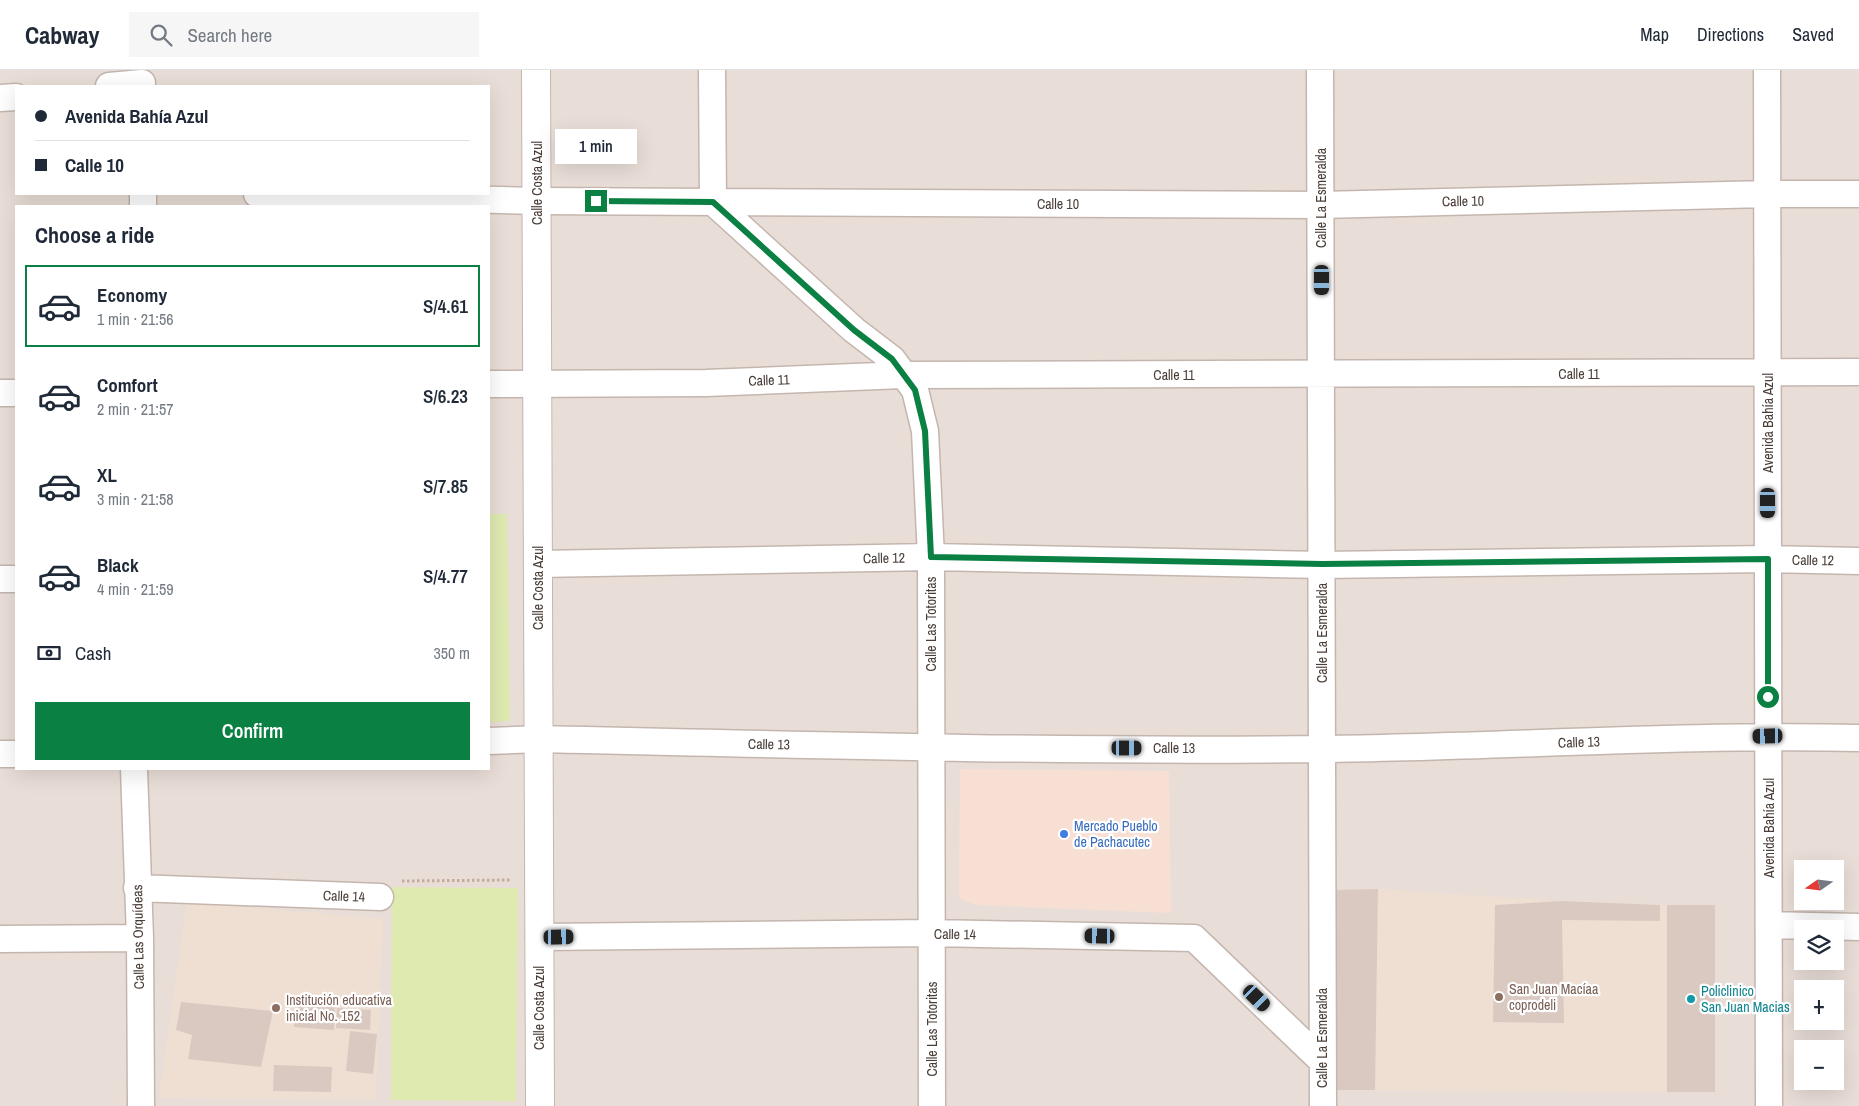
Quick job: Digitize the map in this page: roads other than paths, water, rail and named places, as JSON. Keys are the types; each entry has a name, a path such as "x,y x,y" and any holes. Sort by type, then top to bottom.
{"street":[{"name":"Calle Costa Azul","path":"536,70 540,1106"},
{"path":"712,70 713,202"},
{"name":"Calle La Esmeralda","path":"1320,70 1323,1106"},
{"name":"Avenida Bahía Azul","path":"1767,70 1769,1106"},
{"path":"114,85 141,80"},
{"path":"0,98 15,97"},
{"name":"Calle 10","path":"296,195 537,201 1321,205 1767,194 1859,194"},
{"name":"Calle Las Totoritas","path":"713,202 854,330 892,359 915,390 925,431 931,557 932,1106"},
{"name":"Calle 11","path":"490,384 706,383 903,375 1859,372"},
{"path":"0,393 15,393"},
{"name":"Calle 12","path":"538,564 931,557 1322,564 1768,559 1859,561"},
{"path":"0,579 15,579"},
{"name":"Calle 13","path":"490,741 538,739 931,748 1322,749 1768,736 1859,738"},
{"path":"0,754 15,754"},
{"name":"Calle Las Orquídeas","path":"134,770 140,938 141,1106"},
{"name":"Calle 14","path":"137,888 380,897"},
{"path":"1769,925 1859,927"},
{"name":"Calle 14","path":"539,937 932,933 1194,938 1322,1061"},
{"path":"0,939 140,938"}],"place":[{"name":"Mercado Pueblo de Pachacutec","path":"1064,834"},
{"name":"San Juan Macíaa coprodeli","path":"1499,997"},
{"name":"Policlinico San Juan Macias","path":"1691,999"},
{"name":"Institución educativa inicial No. 152","path":"276,1008"}]}
